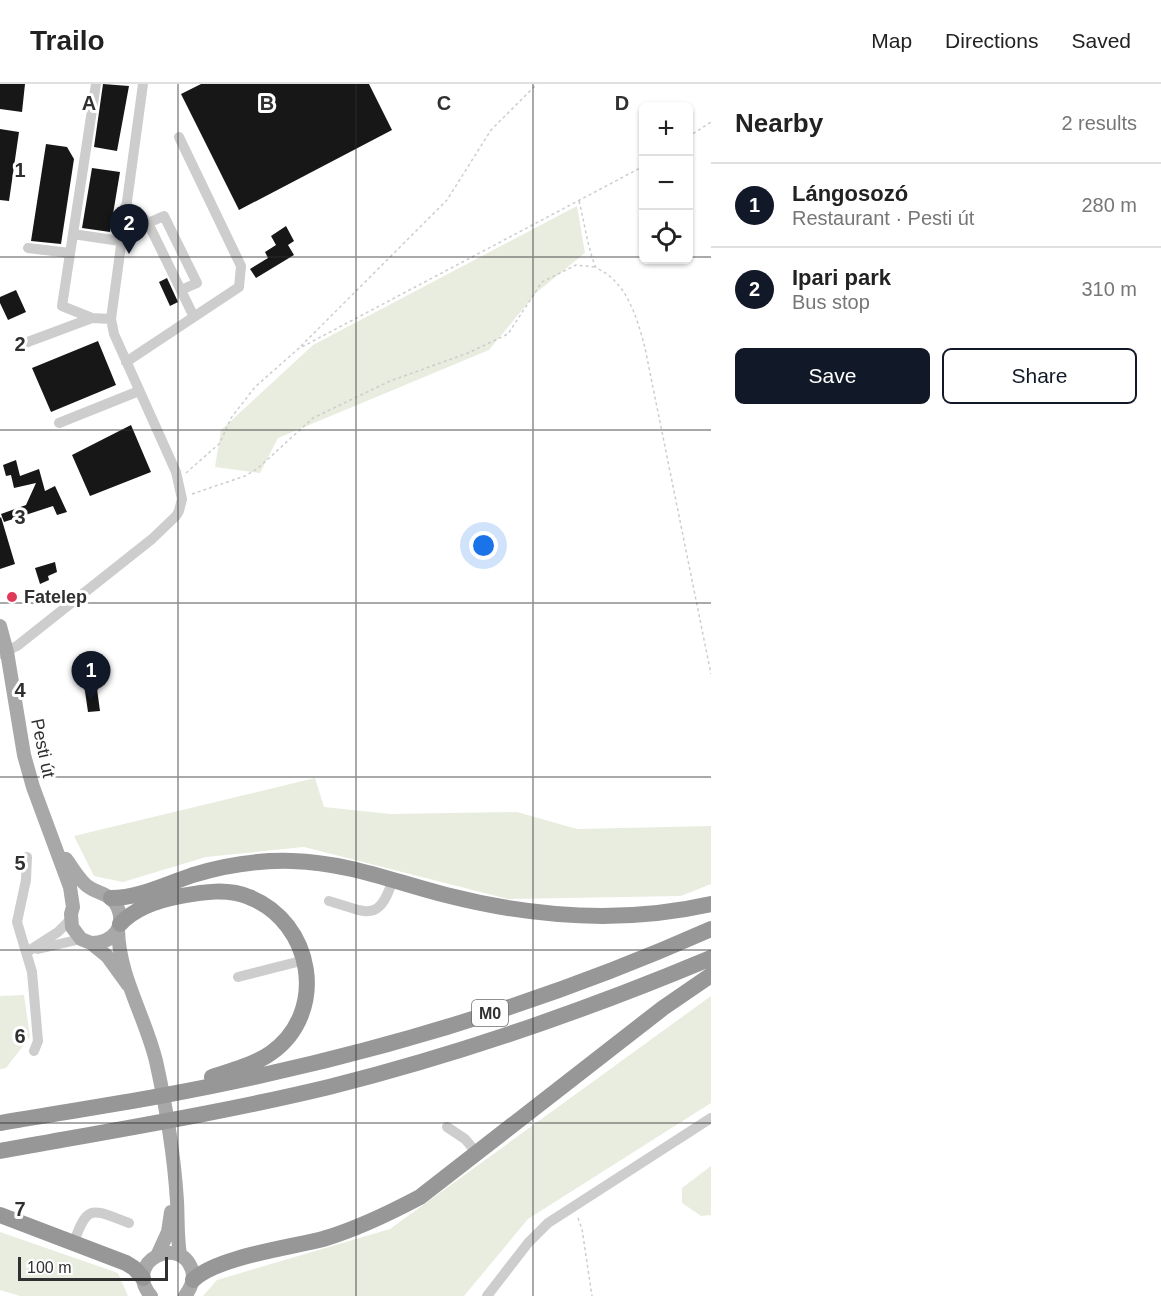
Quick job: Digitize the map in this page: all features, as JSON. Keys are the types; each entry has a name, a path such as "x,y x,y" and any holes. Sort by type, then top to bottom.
{"highway":[{"path":"104,895 140,894 209,871 269,862 332,865 393,879 470,901 511,909 568,915 648,913 711,904"},
{"path":"119,927 133,913 174,897 206,892 232,892 259,901 275,912 295,935 306,960 307,996 295,1029 272,1052 259,1060 155,1096"},
{"name":"M0","path":"0,1123 262,1076 408,1038 510,1007 592,978 711,929"},
{"name":"M0","path":"0,1151 265,1101 411,1065 510,1035 598,1004 711,958"},
{"path":"193,1280 205,1270 223,1263 325,1238 378,1219 420,1197 663,1008 711,975"},
{"path":"0,1215 126,1263 143,1278"}],"main road":[{"name":"Pesti út","path":"0,626 24,754 37,801 53,840"},
{"path":"53,840 82,881 104,895 119,911 118,944 128,985"},
{"path":"53,840 70,887 75,932 107,956 128,985 138,1006 156,1061 171,1140 180,1255"},
{"path":"72,914 83,896 104,895"},
{"path":"86,941 102,942 109,939 119,927"},
{"path":"151,1296 143,1278 147,1264 158,1254 164,1244 170,1224 174,1178"},
{"path":"158,1254 180,1255 190,1266 193,1280 185,1296"}],"street":[{"path":"92,318 62,306 96,84"},
{"path":"4,653 17,646 152,539 176,516 182,499 178,480 114,334 111,318 142,84"},
{"path":"126,362 239,287 240,266 179,137"},
{"path":"125,207 142,216 148,223 194,317"},
{"path":"148,223 164,216 197,283 181,290"},
{"path":"73,234 120,241"},
{"path":"28,248 70,253"},
{"path":"25,343 92,318 111,318"},
{"path":"59,423 139,391"},
{"path":"27,857 26,880 17,922 29,951 32,972 38,1029 38,1041 34,1050"},
{"path":"329,901 366,911 376,909 386,899 393,879"},
{"path":"29,951 58,932 72,914"},
{"path":"29,951 86,941"},
{"path":"238,977 306,960"},
{"path":"487,1296 528,1243 548,1223 711,1118"},
{"path":"447,1128 465,1139 477,1154"},
{"path":"74,1242 81,1222 90,1213 99,1213 129,1223"}],"path":[{"path":"178,480 220,443 231,418 255,387 298,349 447,200 490,130 537,84"},
{"path":"693,134 711,122"},
{"path":"298,349 639,169"},
{"path":"579,200 587,231 588,247 596,268"},
{"path":"182,499 199,490 251,473 313,418 390,381 468,353 508,334 542,282 576,265 596,268 608,273 634,307 645,348 711,674"},
{"path":"573,1209 582,1229 592,1296"}],"shaded area":[{"path":"577,206 585,253 537,292 489,350 278,438 260,473 215,467 221,430 313,345"},
{"path":"315,778 324,807 390,814 517,812 577,829 711,826 711,884 681,896 508,899 304,847 206,857 123,882 94,876 74,836"},
{"path":"24,995 30,1037 6,1068 0,1069 0,996"},
{"path":"711,996 711,1103 528,1219 464,1296 203,1296 217,1280 390,1229"},
{"path":"711,1166 711,1215 701,1216 682,1203 682,1188"},
{"path":"0,1232 118,1273 128,1296 20,1296 0,1290"}],"building":[{"path":"0,84 25,84 22,112 0,109"},
{"path":"103,84 129,86 117,151 94,147"},
{"path":"201,84 369,84 392,130 239,210 181,94"},
{"path":"0,129 19,132 9,201 0,200"},
{"path":"46,144 67,147 74,159 61,244 31,241"},
{"path":"92,168 120,172 110,232 82,228"},
{"path":"286,226 294,241 288,245 294,255 256,278 250,269 268,258 265,252 276,245 271,236"},
{"path":"167,278 178,302 170,306 159,282"},
{"path":"16,290 26,312 8,320 0,303 0,297"},
{"path":"98,341 116,385 51,412 32,368"},
{"path":"131,425 151,472 90,496 72,455"},
{"path":"16,460 20,476 39,469 45,491 55,486 67,512 57,515 53,506 4,522 1,514 26,505 36,483 14,488 11,475 6,476 3,465"},
{"path":"0,518 15,564 0,569"},
{"path":"55,562 57,572 48,576 49,580 40,584 35,568"},
{"path":"97,689 100,711 88,712 85,691"}],"place":[{"name":"Ipari park","path":"129,254"},
{"name":"Fatelep","path":"12,597"},
{"name":"Lángosozó","path":"91,701"}]}
